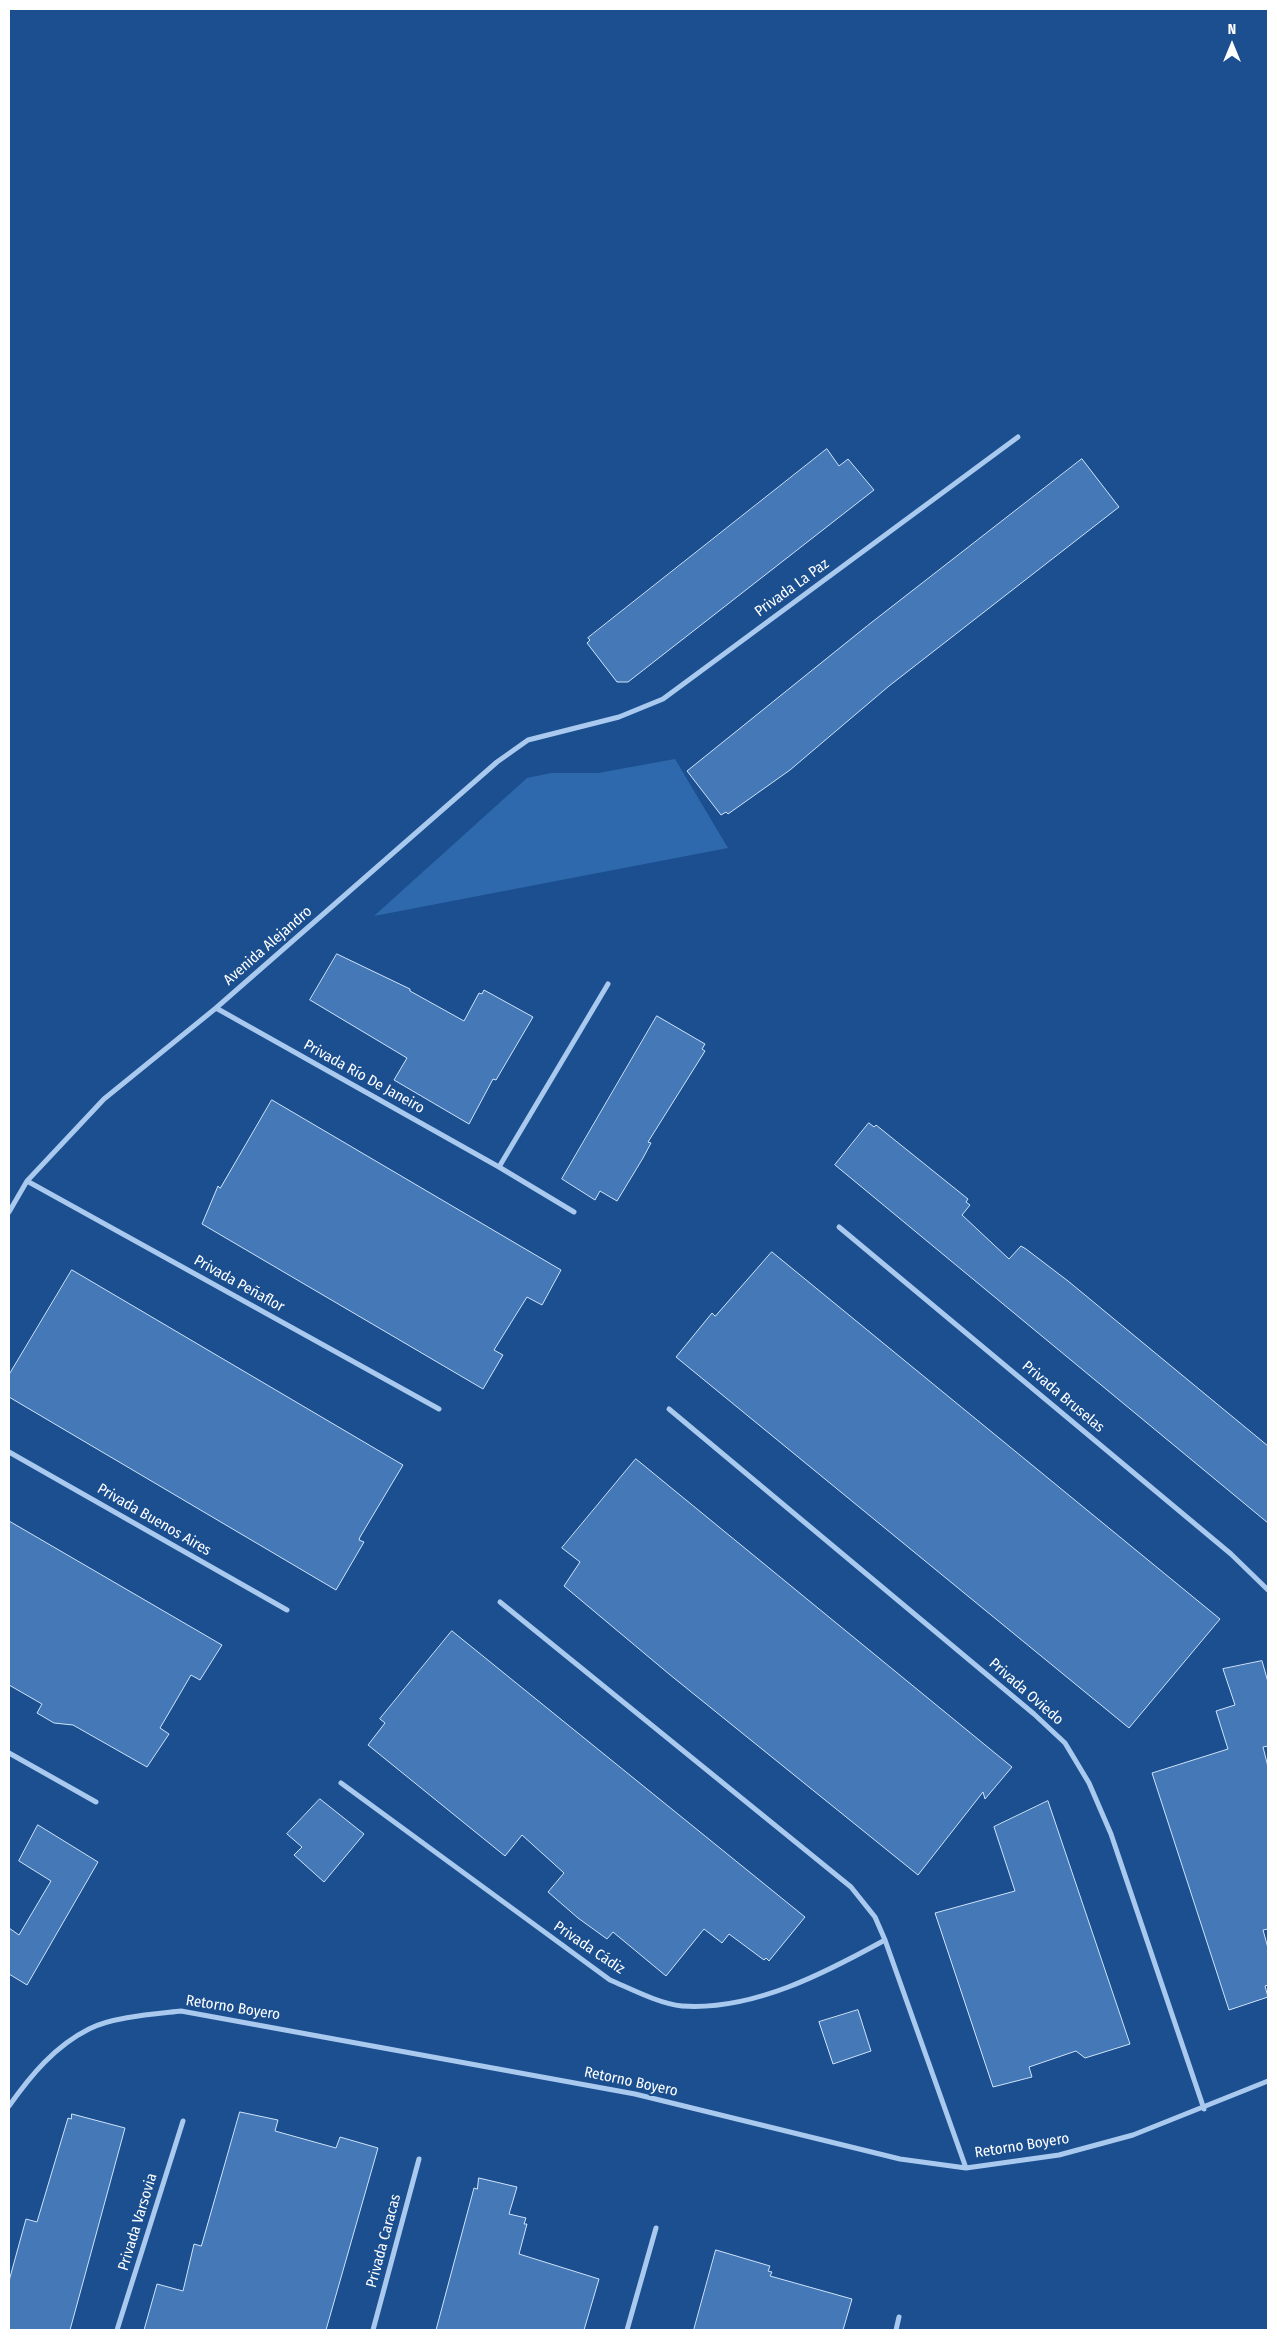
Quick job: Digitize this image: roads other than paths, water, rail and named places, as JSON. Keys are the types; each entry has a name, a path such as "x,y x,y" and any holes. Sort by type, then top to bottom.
{"street":[{"name":"Privada La Paz","path":"567,730 619,717 662,699 1018,437"},
{"name":"Avenida Alejandro","path":"9,1212 28,1181 104,1099 216,1008 496,762 528,740 567,730"},
{"path":"499,1167 608,984"},
{"name":"Privada Río De Janeiro","path":"216,1008 499,1167 574,1212"},
{"name":"Privada Peñaflor","path":"28,1181 439,1409"},
{"name":"Privada Bruselas","path":"839,1227 1231,1554 1268,1590"},
{"name":"Privada Oviedo","path":"669,1409 1026,1708 1065,1743 1089,1783 1111,1834 1204,2109"},
{"name":"Privada Buenos Aires","path":"9,1452 287,1610"},
{"path":"500,1602 851,1887 875,1916 966,2168"},
{"path":"9,1753 96,1802"},
{"name":"Privada Cádiz","path":"341,1783 610,1980 639,1993 680,2006 720,2006 798,1984 832,1969 885,1940"},
{"name":"Retorno Boyero","path":"9,2106 30,2075 57,2050 90,2028 130,2018 180,2011 635,2094 900,2159 966,2168 1059,2156 1133,2135 1204,2109 1268,2081"},
{"name":"Privada Varsovia","path":"117,2330 183,2121"},
{"name":"Privada Caracas","path":"373,2330 419,2158"},
{"path":"627,2330 656,2228"},
{"path":"896,2330 899,2317"}]}
